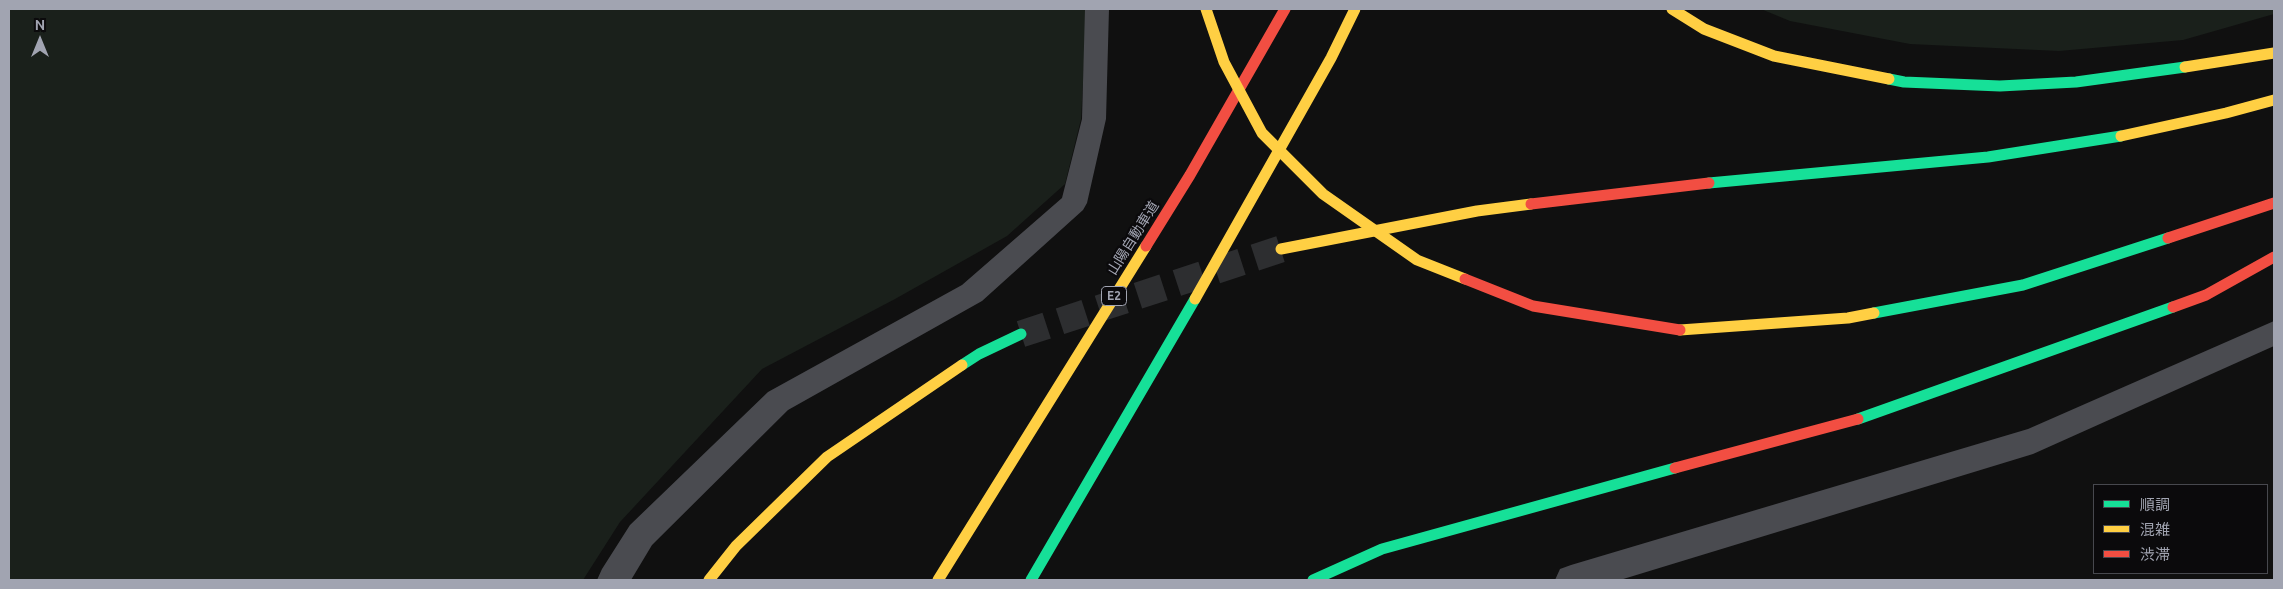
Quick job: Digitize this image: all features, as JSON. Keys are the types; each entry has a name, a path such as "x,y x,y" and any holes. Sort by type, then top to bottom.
{"highway":[{"path":"1206,9 1224,62 1262,133 1323,194 1418,260 1533,306 1680,330 1848,318 2023,285 2274,203"},
{"name":"山陽自動車道","path":"938,580 1190,175 1285,9"},
{"path":"1032,580 1156,367 1331,58 1356,9"},
{"path":"1672,9 1704,29 1774,56 1904,82 2000,86 2076,82 2274,53"},
{"path":"1281,249 1477,211 1638,190 1988,157 2098,141 2226,113 2274,100"},
{"path":"1313,580 1382,548 1867,417 2206,295 2274,257"},
{"path":"709,580 736,546 827,457 979,354 1021,334"}],"street":[{"path":"613,580 641,535 778,400 972,293 1074,203 1094,119 1097,9"},
{"path":"1570,580 2033,442 2274,333"}],"shaded area":[{"path":"9,9 1087,9 1081,119 1065,184 1007,236 895,299 762,369 620,522 583,580 9,580"},
{"path":"1761,9 2274,9 2274,14 2183,40 2059,51 1910,44 1790,21"}],"tunnel":[{"path":"1021,334 1281,249"}],"traffic: fast":[{"path":"1889,79 1904,82 2000,86 2076,82 2185,67"},
{"path":"1709,183 1988,157 2121,136"},
{"path":"1874,313 2023,285 2168,238"},
{"path":"1031,580 1195,299"},
{"path":"1858,419 2173,307"},
{"path":"962,365 979,354 1021,334"},
{"path":"1313,580 1382,549 1675,468"}],"traffic: slow":[{"path":"1206,9 1224,62 1262,133 1323,194 1417,260 1465,279"},
{"path":"1195,299 1331,58 1355,9"},
{"path":"1672,9 1704,29 1774,56 1889,79"},
{"path":"2185,67 2274,53"},
{"path":"2121,136 2226,113 2274,100"},
{"path":"1281,249 1477,211 1531,204"},
{"path":"938,580 1146,246"},
{"path":"1680,330 1848,318 1874,313"},
{"path":"709,580 736,546 827,457 962,365"}],"traffic: jam":[{"path":"1146,246 1190,175 1285,9"},
{"path":"1531,204 1709,183"},
{"path":"2168,238 2274,203"},
{"path":"2173,307 2206,295 2274,257"},
{"path":"1465,279 1533,306 1680,330"},
{"path":"1675,468 1858,419"}]}
